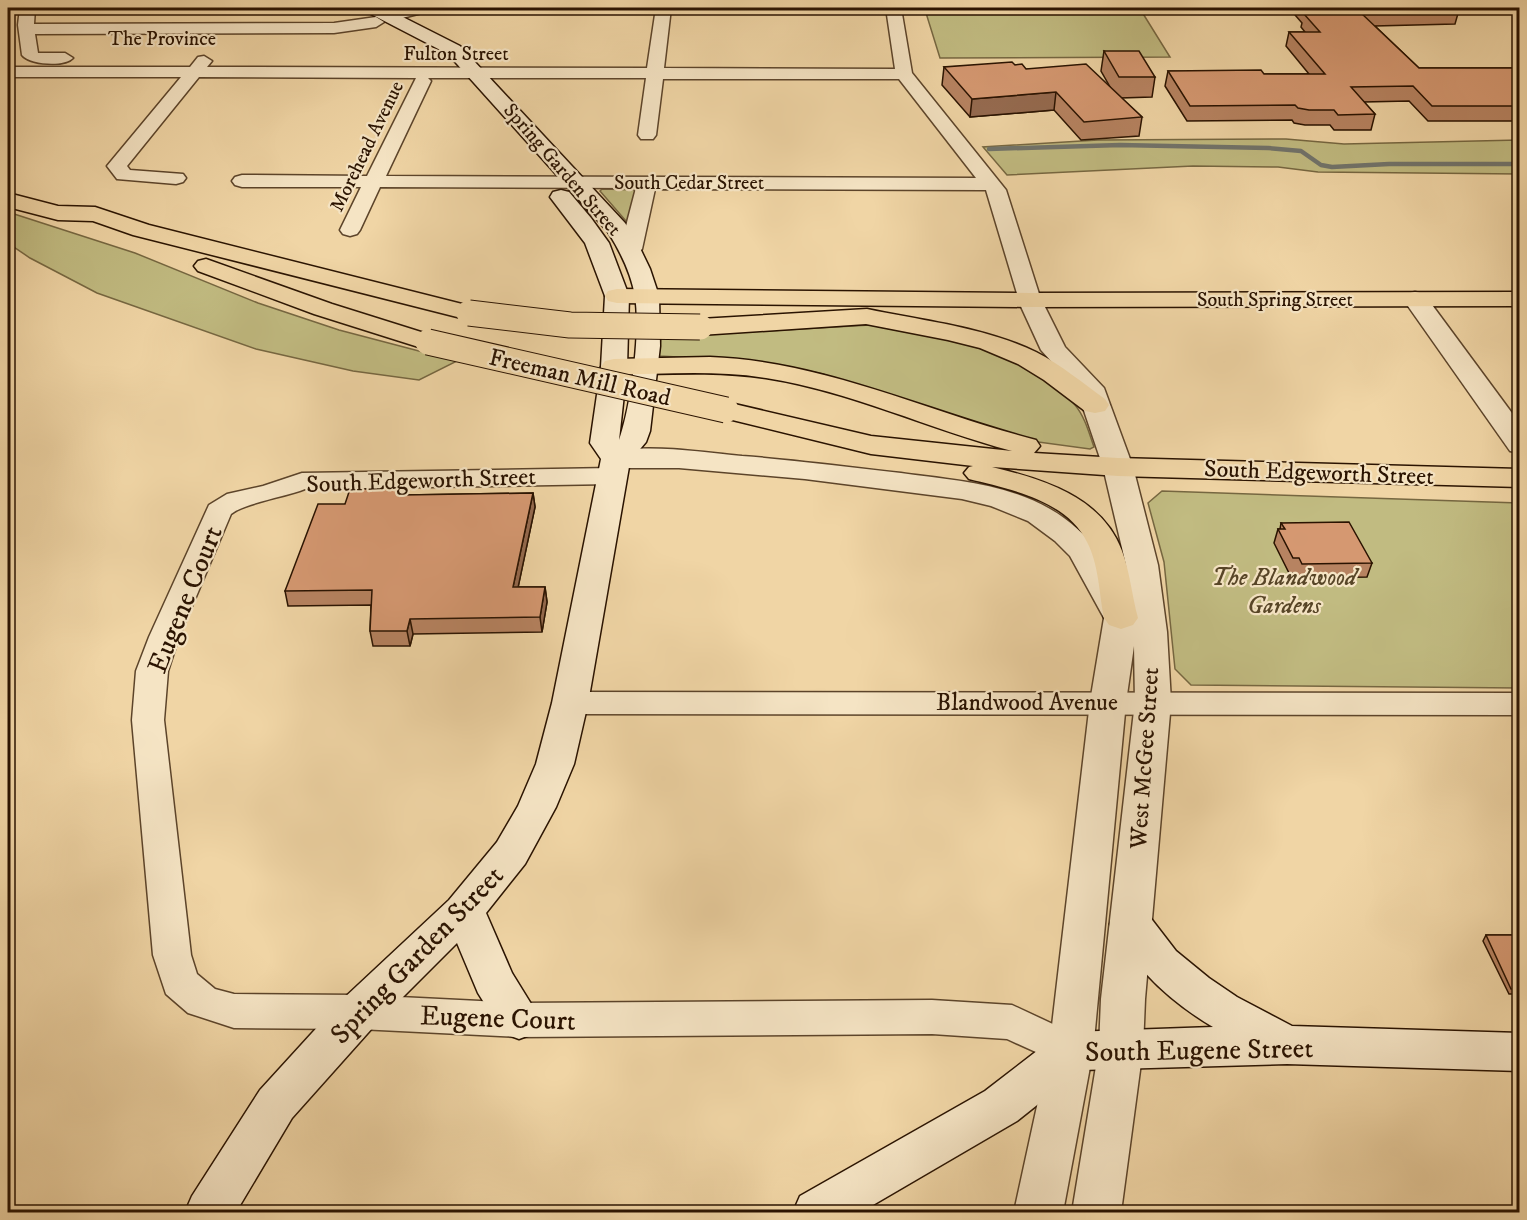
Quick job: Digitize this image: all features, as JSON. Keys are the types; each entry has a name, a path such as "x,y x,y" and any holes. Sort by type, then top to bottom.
{"main road":[{"name":"Spring Garden Street","path":"209,1212 276,1104 359,1012 464,911 511,853 537,807 555,764 570,703 614,468 632,442 645,367 649,309 647,296 631,249 617,228 454,50 379,15 346,8"},
{"name":"Spring Garden Street","path":"379,15 420,43 456,74 584,223 597,243 617,296 614,367 604,443 614,468"},
{"name":"Freeman Mill Road","path":"8,201 55,212 95,214 141,230 469,313 570,325 700,327 867,317 1030,300"},
{"name":"Freeman Mill Road","path":"55,212 71,221 162,250 323,309 428,342 897,449 972,457 1119,466"},
{"path":"617,296 1030,300"},
{"path":"1415,299 1520,444"},
{"name":"South Spring Street","path":"1030,300 1520,299"},
{"name":"West McGee Street","path":"1030,300 1046,338 1054,350 1090,388 1119,466 1142,564 1150,632 1153,702 1121,1048 1097,1212"},
{"path":"867,317 986,342 1026,357 1095,405"},
{"path":"614,367 712,365 768,370 833,384 988,437 1119,466"},
{"path":"897,449 963,469 1032,486 1073,508 1103,540 1110,560 1121,618"},
{"path":"614,468 679,459 805,470 962,490 1001,499 1039,515 1066,534 1083,551 1121,618"},
{"name":"South Edgeworth Street","path":"1119,466 1520,478"},
{"name":"West McGee Street","path":"1038,1212 1071,1051 1108,702 1121,618"},
{"path":"464,911 493,981 519,1020"},
{"path":"1131,924 1165,967 1223,1013 1287,1045"},
{"name":"South Eugene Street","path":"838,1210 1001,1106 1071,1051 1287,1045 1520,1052"}],"street":[{"name":"The Province","path":"28,8 27,29 30,55 35,58 200,66 344,59"},
{"path":"27,29 252,21 334,28 379,15 425,8"},
{"path":"647,135 663,8"},
{"path":"894,8 904,74"},
{"path":"80,28 93,16"},
{"path":"176,178 124,176 117,166 200,66"},
{"name":"Fulton Street","path":"8,72 200,66 456,74 904,74"},
{"name":"West McGee Street","path":"904,74 993,184 999,196 1030,300"},
{"name":"Morehead Avenue","path":"350,230 422,81"},
{"name":"South Cedar Street","path":"242,181 993,184"},
{"path":"631,249 646,182"},
{"name":"South Edgeworth Street","path":"233,500 246,495 268,493 302,481 614,468"},
{"name":"Eugene Court","path":"233,500 219,511 164,637 152,671 149,692 150,757 164,866 172,955 180,983 202,1001 234,1011 359,1012 519,1020 921,1017 982,1020 1012,1022 1071,1051"},
{"name":"Blandwood Avenue","path":"570,703 1520,704"}],"green space":[{"path":"1142,12 1170,57 940,58 926,13"},
{"path":"1286,139 1344,144 1519,140 1519,174 1318,172 1278,167 1193,166 1007,175 983,147 1098,140"},
{"path":"602,189 637,190 630,222 626,221 600,191"},
{"path":"8,212 135,253 258,303 339,330 457,361 419,380 353,371 256,349 97,293 30,258 8,243"},
{"path":"870,325 980,348 1032,370 1055,385 1075,405 1084,420 1094,447 1090,449 1016,439 823,374 785,366 734,360 659,356 661,337"},
{"name":"The Blandwood Gardens","path":"1162,491 1519,503 1519,688 1191,685 1175,669 1164,562 1148,503"}],"building":[{"path":"1304,8 1455,8 1459,10 1361,13 1419,68 1520,68 1520,106 1432,106 1413,86 1351,87 1375,114 1338,115 1334,110 1309,110 1298,108 1295,105 1190,106 1168,71 1261,70 1264,74 1325,74 1289,32 1320,32 1304,14 1309,13"},
{"path":"1104,51 1139,51 1155,77 1119,77"},
{"path":"1012,62 1015,65 1022,64 1026,69 1086,64 1142,117 1084,122 1056,92 972,99 944,67"},
{"path":"350,489 405,489 403,495 533,493 513,587 545,587 540,617 410,619 407,631 370,631 372,590 285,591 318,504 345,504"},
{"path":"1349,522 1372,563 1302,564 1299,558 1293,558 1278,529 1285,529 1281,523"},
{"path":"1486,935 1520,935 1520,989 1511,989"}],"waterway":[{"path":"989,149 1120,145 1268,148 1301,151 1321,165 1332,167 1389,164 1520,164"}]}
